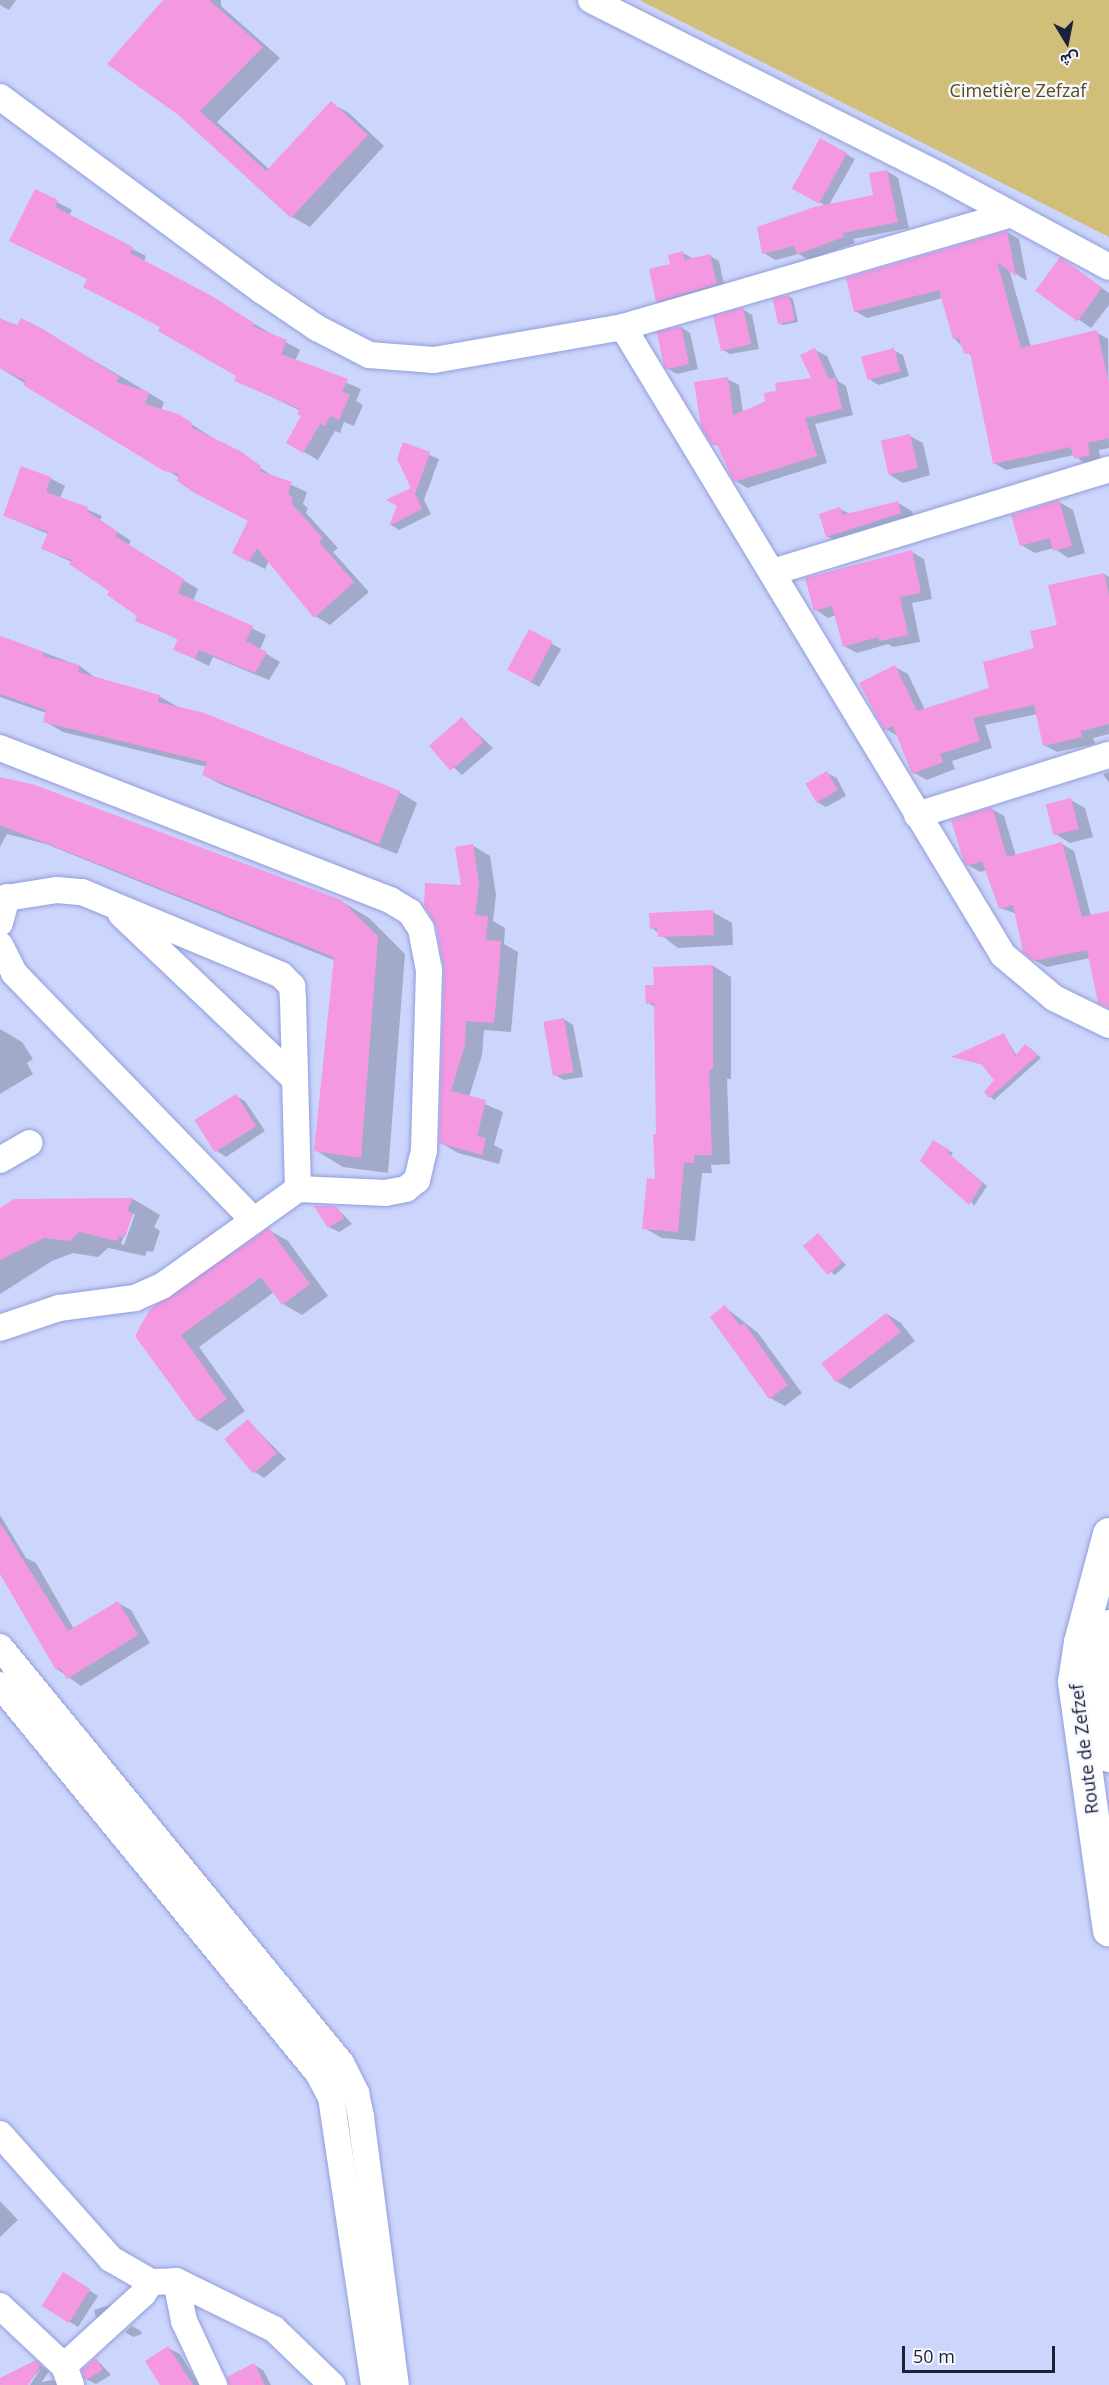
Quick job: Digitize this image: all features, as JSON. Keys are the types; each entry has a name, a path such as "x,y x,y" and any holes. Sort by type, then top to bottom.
{"main road":[{"name":"Route de Zefzef","path":"1109,1534 1080,1642 1074,1682 1109,1931"},
{"name":"Route de Zefzef","path":"1109,1626 1099,1681 1109,1756"}],"street":[{"path":"591,0 1011,214 1109,267"},
{"path":"0,97 261,290 317,328 369,356 434,360 623,327 1011,214"},
{"path":"623,327 1003,955 1054,998 1109,1025"},
{"path":"773,572 1109,469"},
{"path":"0,748 390,900 410,912 421,929 428,981 424,1150 417,1180 406,1189 386,1192 298,1189 252,1219 162,1286 135,1298 59,1308 0,1328"},
{"path":"917,815 1109,754"},
{"path":"0,923 4,898 57,890 82,892 281,975 292,986 298,1189"},
{"path":"109,903 295,1079"},
{"path":"0,945 14,973 252,1219"},
{"path":"0,1160 30,1143"},
{"path":"0,1647 341,2063 356,2093 361,2117 396,2385"},
{"path":"0,1685 322,2081 337,2123 374,2385"},
{"path":"0,2134 111,2259 274,2330 332,2385"},
{"path":"0,2306 68,2376 143,2294 163,2281"},
{"path":"163,2281 214,2385"}],"green space":[{"name":"Cimetière Zefzaf","path":"639,0 1109,0 1109,237"}],"building":[{"path":"163,0 209,0 263,47 200,111 266,171 331,101 368,135 291,218 177,114 107,64"},
{"path":"820,138 847,153 819,204 792,189"},
{"path":"887,170 898,222 843,233 844,237 797,254 794,246 762,254 757,227 814,207 873,195 869,173"},
{"path":"35,189 58,200 55,207 133,247 130,253 212,296 254,323 252,326 287,340 281,354 348,379 342,392 350,395 339,420 330,416 325,426 320,424 303,453 286,443 301,416 297,414 300,409 234,381 236,376 158,331 160,327 83,287 87,279 9,241"},
{"path":"1007,231 1016,276 997,262 1021,348 1097,330 1109,383 1109,438 1088,443 1090,455 1074,459 1071,447 993,464 970,353 964,354 959,338 953,339 939,290 854,312 846,278"},
{"path":"683,251 684,260 710,254 717,284 656,302 649,269 670,264 668,255"},
{"path":"1060,257 1102,288 1077,322 1035,291"},
{"path":"789,295 795,320 778,324 772,299"},
{"path":"743,308 751,344 721,351 713,315"},
{"path":"0,318 17,326 21,318 43,329 119,377 116,382 149,392 145,404 178,414 192,423 191,427 240,451 261,466 260,471 292,482 288,494 293,498 291,503 323,538 319,542 354,582 314,618 257,548 249,562 232,553 248,521 193,492 177,481 179,474 164,471 23,385 26,381 0,368"},
{"path":"681,326 689,364 665,369 657,331"},
{"path":"815,348 829,379 835,377 842,409 805,418 817,456 734,482 716,443 712,445 701,427 694,382 728,377 733,415 765,402 764,393 776,391 775,383 811,378 800,355"},
{"path":"894,348 900,371 867,380 861,357"},
{"path":"910,434 918,468 889,475 881,441"},
{"path":"403,442 430,452 415,494 422,509 389,526 397,506 386,500 411,488 397,459"},
{"path":"21,466 51,477 46,492 88,507 87,511 118,532 115,536 184,579 178,593 253,626 246,641 267,652 255,673 199,650 195,659 173,650 178,639 135,621 137,616 107,595 109,591 69,564 72,560 41,549 48,532 3,516"},
{"path":"1059,500 1072,546 1053,551 1050,538 1020,546 1011,515"},
{"path":"898,501 901,513 826,537 819,514 840,507 842,515"},
{"path":"912,550 921,593 900,597 908,635 879,641 878,637 843,647 832,606 814,611 805,578"},
{"path":"1104,573 1109,595 1109,724 1081,731 1082,737 1043,746 1034,705 973,718 980,741 940,754 943,762 912,774 893,726 884,730 859,683 895,665 917,711 989,688 983,662 1034,648 1030,631 1057,625 1048,585"},
{"path":"529,629 553,642 531,682 507,670"},
{"path":"0,636 44,652 43,656 80,665 78,672 160,695 158,702 204,713 400,791 379,844 202,775 207,762 43,722 46,710 0,694"},
{"path":"462,717 484,742 450,771 429,746"},
{"path":"827,771 838,790 816,803 805,784"},
{"path":"0,777 35,785 341,900 378,936 361,1158 314,1151 334,957 0,825"},
{"path":"1071,798 1079,829 1054,835 1046,804"},
{"path":"992,807 1007,857 1062,842 1082,917 1109,911 1109,1008 1098,1003 1087,950 1033,961 1023,952 1013,905 999,909 982,861 967,866 964,862 951,820"},
{"path":"473,844 479,884 475,915 488,916 486,940 501,941 499,970 494,1023 466,1021 465,1045 451,1091 486,1100 477,1136 486,1138 482,1155 439,1143 444,970 436,926 424,905 425,883 461,885 455,847"},
{"path":"713,910 714,935 658,937 657,928 650,929 649,913"},
{"path":"713,965 713,1069 709,1070 712,1155 694,1155 694,1163 684,1163 678,1232 642,1229 647,1178 655,1179 653,1134 656,1134 654,1003 646,1004 645,985 654,985 653,967"},
{"path":"564,1018 574,1072 553,1076 543,1022"},
{"path":"1004,1033 1015,1056 1025,1044 1038,1055 989,1098 984,1092 994,1080 981,1064 951,1057"},
{"path":"236,1094 256,1126 215,1152 194,1120"},
{"path":"933,1140 950,1150 948,1153 983,1183 969,1205 920,1161"},
{"path":"133,1198 127,1210 133,1214 125,1237 119,1236 117,1241 79,1232 70,1241 44,1238 0,1260 0,1208 14,1199"},
{"path":"314,1206 336,1206 344,1218 328,1228"},
{"path":"269,1228 310,1284 282,1305 261,1277 181,1335 227,1399 197,1421 135,1336 150,1309"},
{"path":"818,1233 843,1262 828,1275 803,1246"},
{"path":"725,1305 740,1326 744,1323 788,1385 769,1399 710,1317"},
{"path":"886,1313 901,1332 836,1382 821,1363"},
{"path":"248,1419 277,1453 253,1473 224,1439"},
{"path":"0,1523 68,1631 118,1601 138,1635 67,1679 60,1668 56,1670 0,1574"},
{"path":"63,2272 90,2289 69,2323 42,2306"},
{"path":"168,2346 193,2385 160,2385 145,2361"},
{"path":"96,2358 103,2370 85,2380 82,2370"},
{"path":"36,2360 41,2365 28,2385 0,2385 0,2378"},
{"path":"254,2363 265,2385 229,2385 227,2377"}]}
